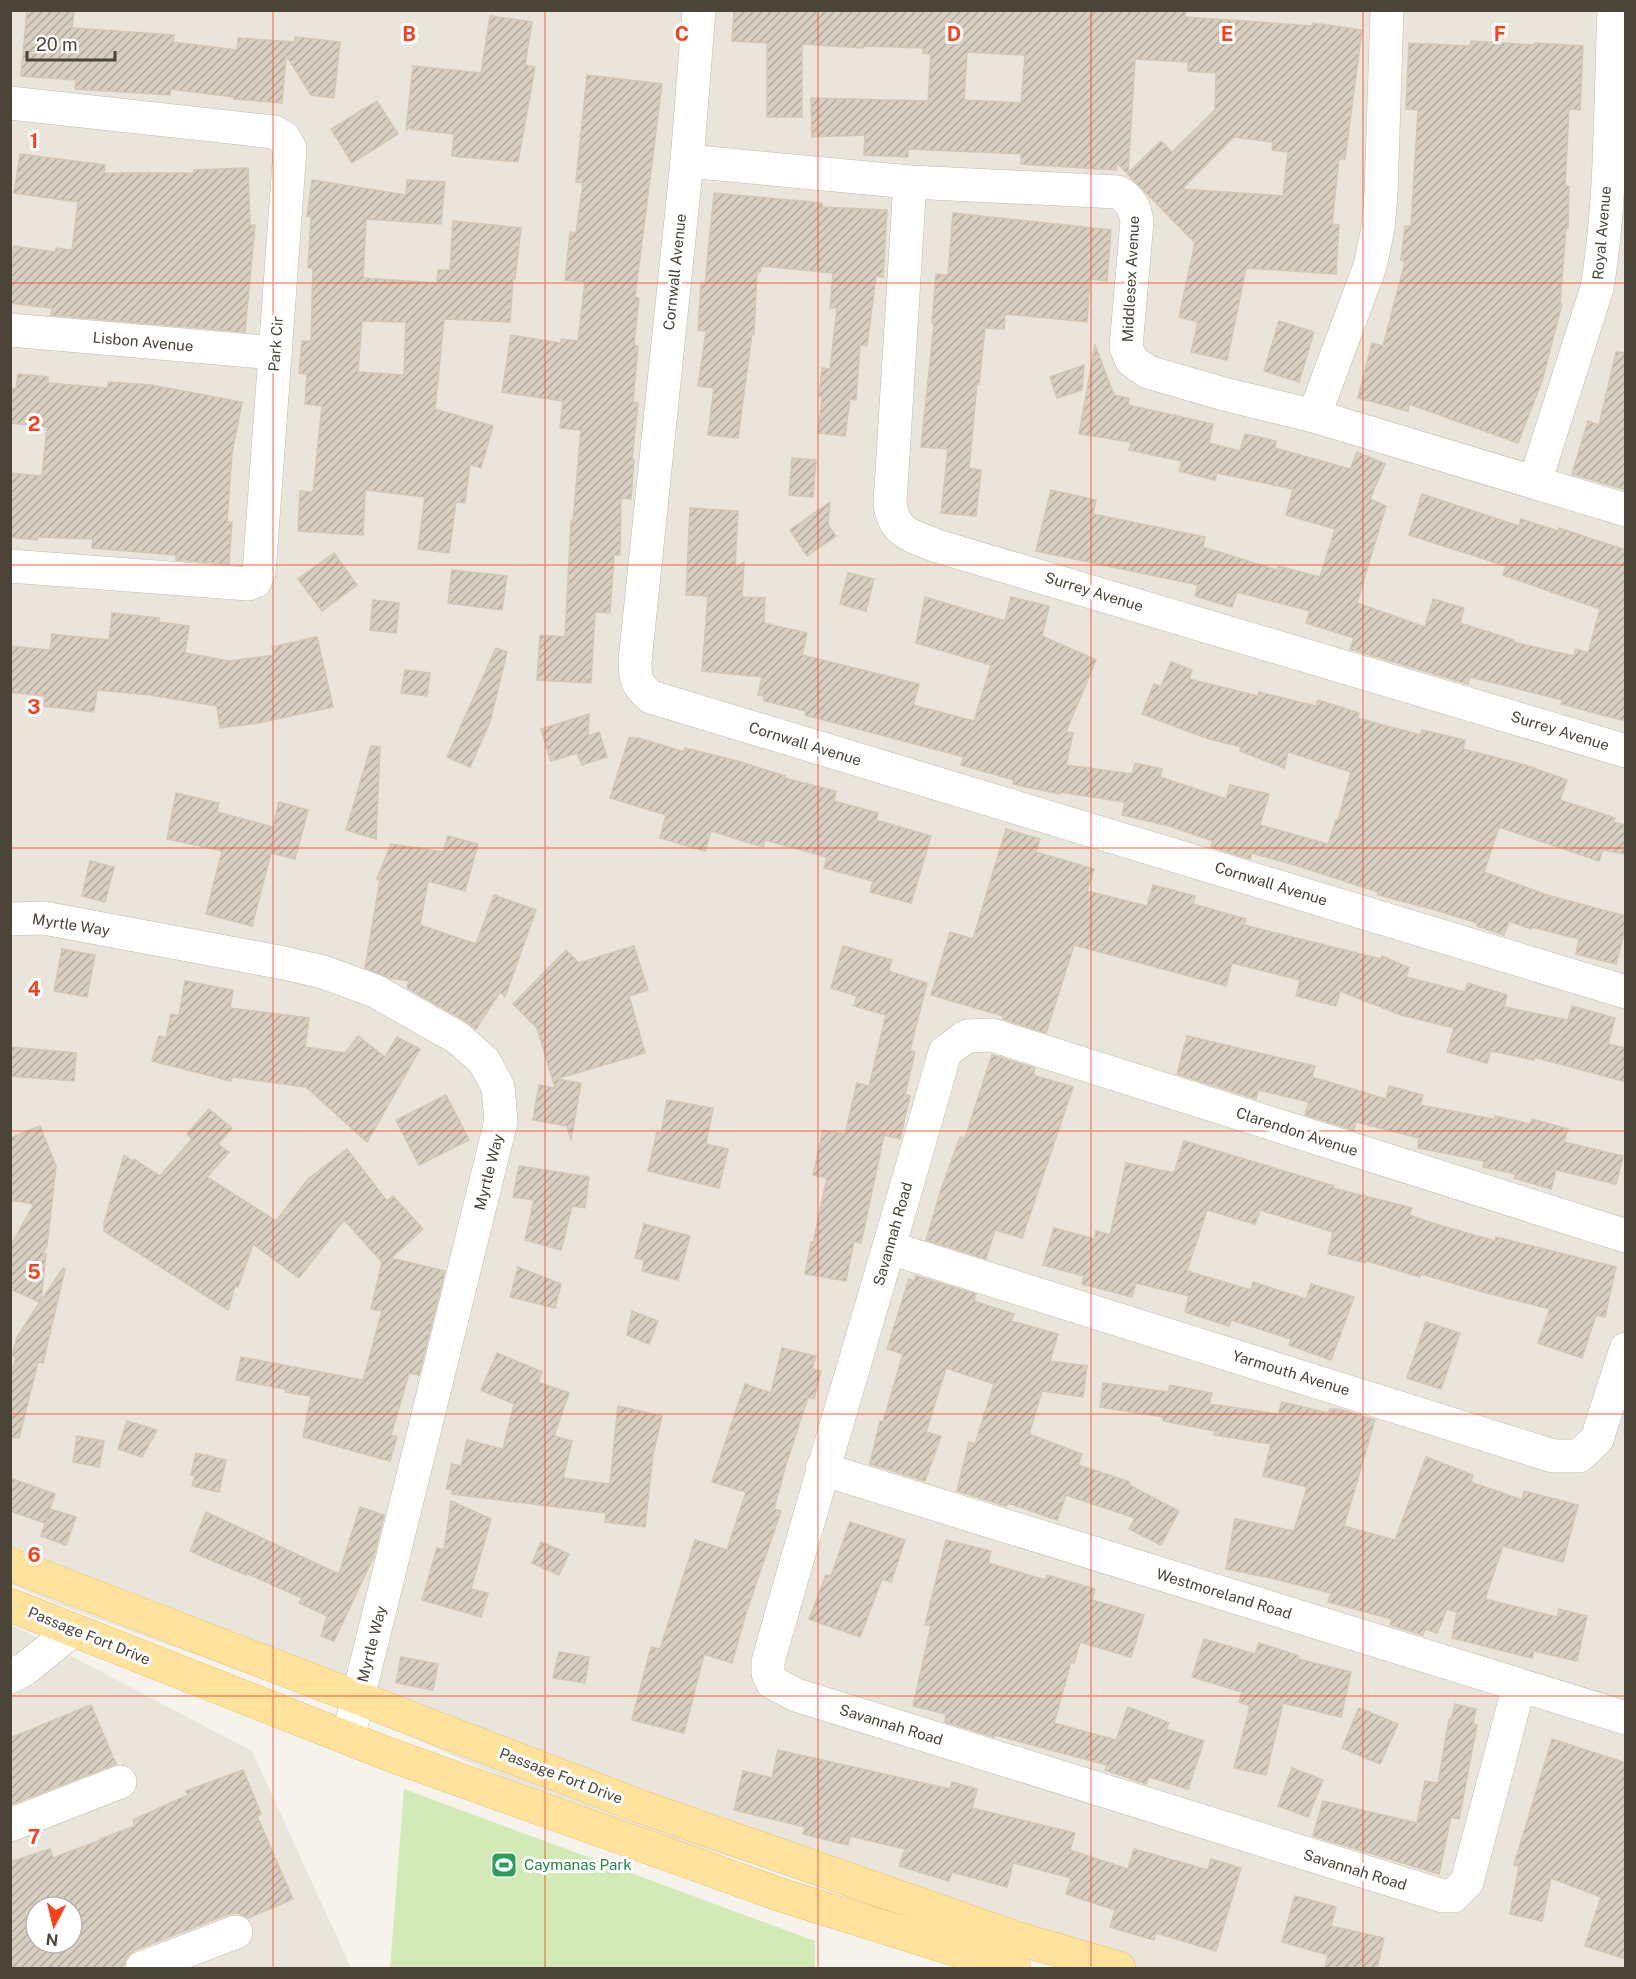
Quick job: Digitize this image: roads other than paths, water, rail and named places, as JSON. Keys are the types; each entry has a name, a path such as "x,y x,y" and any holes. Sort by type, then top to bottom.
{"main road":[{"name":"Passage Fort Drive","path":"10,1564 639,1806 1011,1960"},
{"name":"Passage Fort Drive","path":"10,1605 348,1738 781,1894 1011,1960 1119,1968"}],"street":[{"name":"Cornwall Avenue","path":"699,10 687,161 635,661 635,675 639,686 651,697 1626,992"},
{"path":"1314,416 1370,266 1378,228 1387,10"},
{"name":"Royal Avenue","path":"1535,482 1597,288 1613,268 1605,222 1614,10"},
{"name":"Park Cir","path":"10,103 274,132 284,138 290,149 260,573 255,581 248,584 10,566"},
{"name":"Middlesex Avenue","path":"687,161 910,182 1118,192 1128,198 1135,209 1137,221 1126,347 1132,361 1148,372 1314,416 1626,510"},
{"name":"Surrey Avenue","path":"910,182 890,503 891,517 900,528 911,536 937,546 1626,751"},
{"name":"Lisbon Avenue","path":"10,330 275,353"},
{"name":"Myrtle Way","path":"10,919 44,918 323,972 375,991 459,1038 484,1061 498,1087 501,1121 348,1738"},
{"name":"Clarendon Avenue","path":"967,1036 992,1035 1626,1236"},
{"name":"Savannah Road","path":"967,1036 945,1052 890,1248 822,1469 768,1662 768,1673 772,1682 796,1695 1443,1896 1453,1896 1467,1882 1519,1686"},
{"name":"Yarmouth Avenue","path":"890,1248 1553,1456 1579,1456 1597,1439 1626,1349"},
{"name":"Westmoreland Road","path":"822,1469 1626,1718"},
{"path":"10,1677 26,1668 73,1630"},
{"path":"10,1825 120,1782"},
{"path":"142,1968 236,1932"}],"place":[{"name":"Caymanas Park","path":"504,1865"}]}
